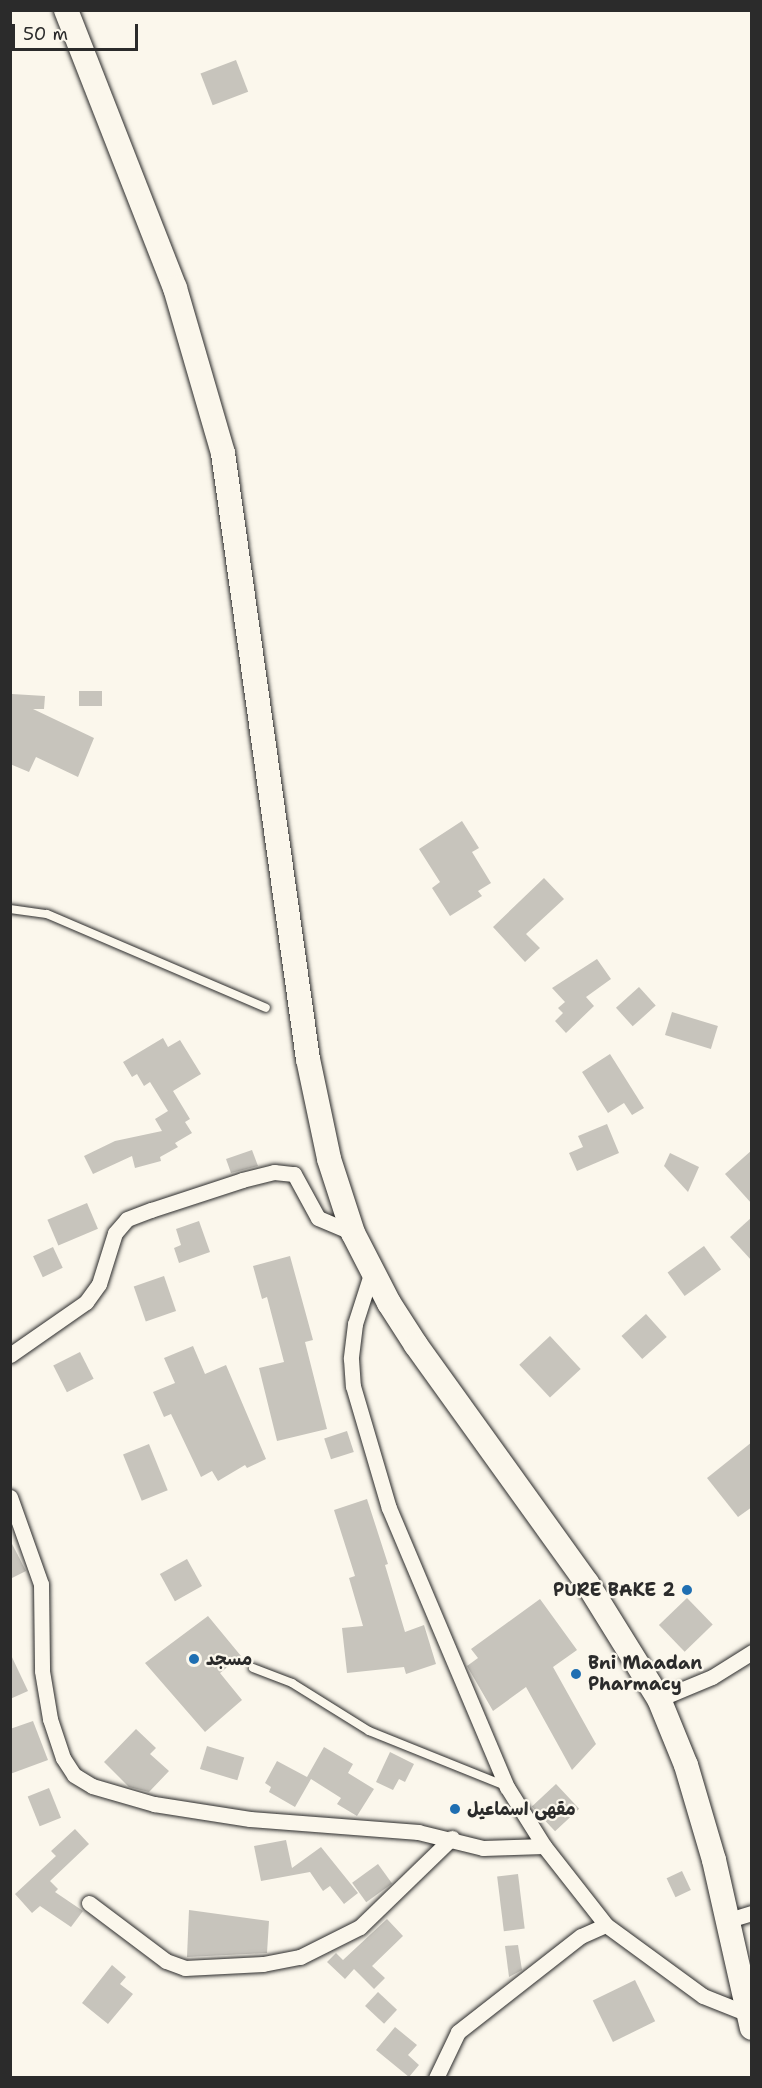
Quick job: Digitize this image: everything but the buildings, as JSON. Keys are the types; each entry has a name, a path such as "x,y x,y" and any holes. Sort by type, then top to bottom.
{"main road":[{"path":"66,10 175,288 206,383 223,453 308,1059 329,1159 353,1233 416,1345 588,1583 658,1699 686,1765 740,1917 750,2021"}],"street":[{"path":"10,1355 86,1302 99,1284 115,1233 127,1219 151,1210 252,1178 274,1173 294,1174 318,1218 353,1233"},
{"path":"372,1270 355,1324 351,1359 362,1420 389,1508 421,1590 507,1787 544,1846 606,1924 703,1996 750,2021"},
{"path":"10,1497 41,1584 42,1671 50,1719 63,1758 74,1775 92,1786 154,1804 250,1819 342,1824 452,1838 483,1848 544,1846"},
{"path":"658,1699 712,1677 752,1652"},
{"path":"89,1903 166,1961 185,1968 263,1964 300,1957 360,1927 452,1838"},
{"path":"436,2078 458,2032 581,1936 606,1924"}],"lane":[{"path":"10,909 47,914 216,990 266,1008"},
{"path":"253,1668 292,1683 358,1726 507,1787"}],"place":[{"name":"PURE BAKE 2","path":"687,1590"},
{"name":"مسجد","path":"194,1659"},
{"name":"Bni Maadan Pharmacy","path":"576,1674"},
{"name":"مقهى اسماعيل","path":"455,1809"}]}
